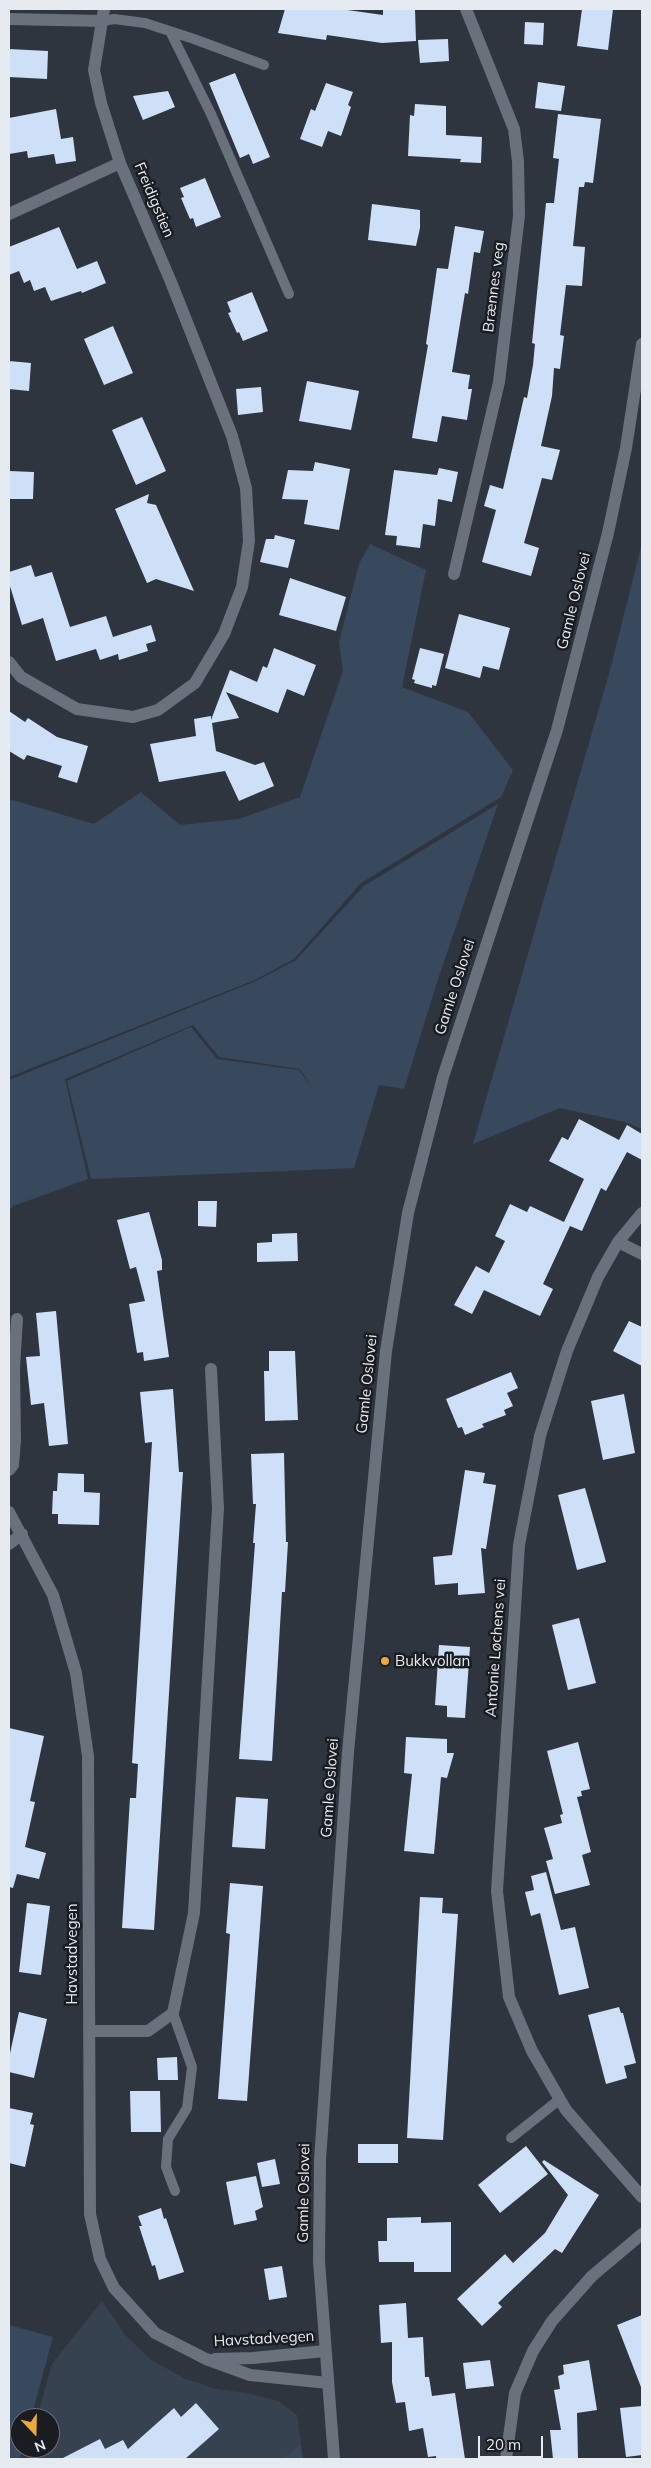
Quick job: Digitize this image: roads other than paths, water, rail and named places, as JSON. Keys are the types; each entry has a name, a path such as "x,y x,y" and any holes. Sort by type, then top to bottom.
{"street":[{"name":"Brænnes veg","path":"454,574 499,382 519,216 518,162 514,129 466,9"},
{"path":"9,19 104,15"},
{"name":"Freidigstien","path":"9,662 21,677 77,709 134,717 158,710 195,683 224,634 242,587 249,541 246,488 232,436 171,282 120,163 101,103 94,70 104,15"},
{"path":"9,214 120,163"},
{"name":"Gamle Oslovei","path":"334,2459 319,2261 320,2160 348,1752 386,1351 408,1212 443,1077 557,730 608,533 626,448 642,344"},
{"name":"Antonie Løchens vei","path":"642,1213 618,1242 598,1276 567,1351 540,1436 519,1545 496,1891 510,1997 532,2051 566,2110 642,2197"},
{"path":"618,1242 642,1254"},
{"path":"9,1470 13,1465 15,1440 14,1368 17,1319"},
{"path":"89,2031 148,2030 173,2013 194,1913 218,1518 212,1369"},
{"name":"Havstadvegen","path":"9,1512 53,1595 76,1673 88,1756 90,2214 100,2259 114,2288 155,2333 206,2359 250,2375 328,2383"},
{"path":"9,1544 22,1534"},
{"path":"506,2459 515,2393 533,2351 552,2320 592,2276 641,2238"},
{"name":"Havstadvegen","path":"206,2359 253,2358 325,2352"}],"lane":[{"path":"104,15 170,31 264,65"},
{"path":"170,31 211,114 289,294"},
{"path":"173,2013 192,2067 187,2108 168,2139 166,2167 175,2191"},
{"path":"511,2138 560,2099"}],"place":[{"name":"Bukkvollan","path":"385,1661"}]}
